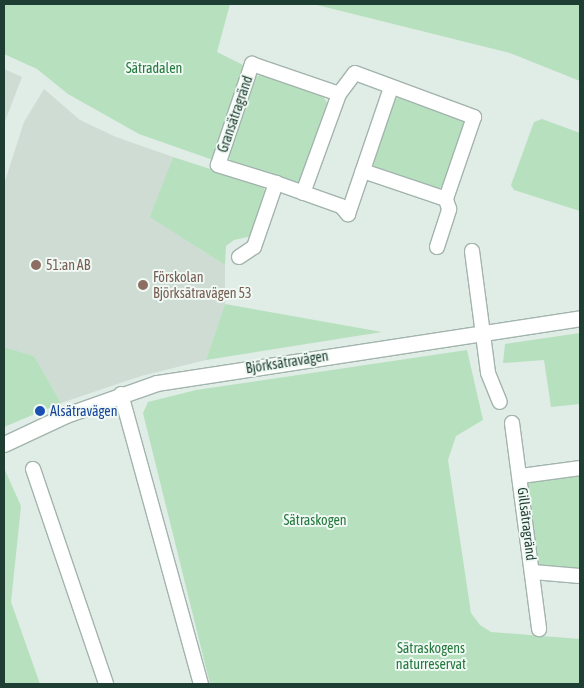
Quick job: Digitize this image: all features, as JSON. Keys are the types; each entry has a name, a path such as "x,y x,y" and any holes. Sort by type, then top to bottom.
{"street":[{"name":"Gransätragränd","path":"339,94 252,64 218,165 340,206 348,214 391,88"},
{"path":"303,193 339,94 355,73 391,88 474,117 446,199 449,209 437,247"},
{"path":"363,171 446,199"},
{"path":"239,257 254,247 276,183"},
{"path":"472,251 480,334 488,374 500,402"},
{"name":"Björksätravägen","path":"4,444 121,394 157,383 580,318"},
{"path":"121,394 201,684"},
{"name":"Gillsätragränd","path":"512,423 521,476 539,630"},
{"name":"Gillsätragränd","path":"521,476 580,468"},
{"path":"33,469 106,684"},
{"name":"Gillsätragränd","path":"533,572 580,576"}],"shaded area":[{"path":"4,69 22,77 4,124"},
{"name":"Förskolan Björksätravägen 53","path":"44,89 80,120 116,137 173,157 151,217 225,265 225,304 206,360 141,376 61,403 34,356 4,347 4,184 24,122"}],"green space":[{"name":"Sätradalen","path":"4,4 230,4 217,52 247,67 213,160 139,134 68,94 37,69 4,54"},
{"path":"313,4 580,4 580,81 510,53"},
{"path":"260,75 321,93 327,103 301,181 293,184 231,162 229,157 253,78"},
{"path":"398,97 460,117 465,125 445,186 437,189 375,167 372,162 392,103"},
{"path":"542,119 580,133 580,211 514,190 511,185 534,122"},
{"path":"173,157 263,186 266,193 252,236 234,240 226,246 225,265 150,217"},
{"path":"225,304 382,332 206,360"},
{"path":"580,333 580,404 551,407 544,360 503,363 505,344"},
{"path":"4,347 34,356 61,403 4,427"},
{"name":"Sätraskogen","path":"467,350 483,420 456,436 448,460 471,613 480,625 491,632 580,639 580,684 210,684 143,413 148,402 196,390"},
{"path":"4,468 21,506 11,602 40,684 4,684"},
{"path":"580,473 580,571 540,568 526,486 531,481"}],"place":[{"name":"51:an AB","path":"36,265"},
{"name":"Förskolan Björksätravägen 53","path":"143,285"},
{"name":"Alsätravägen","path":"40,411"}],"park label":[{"name":"Sätraskogens naturreservat","path":"431,656"}]}
